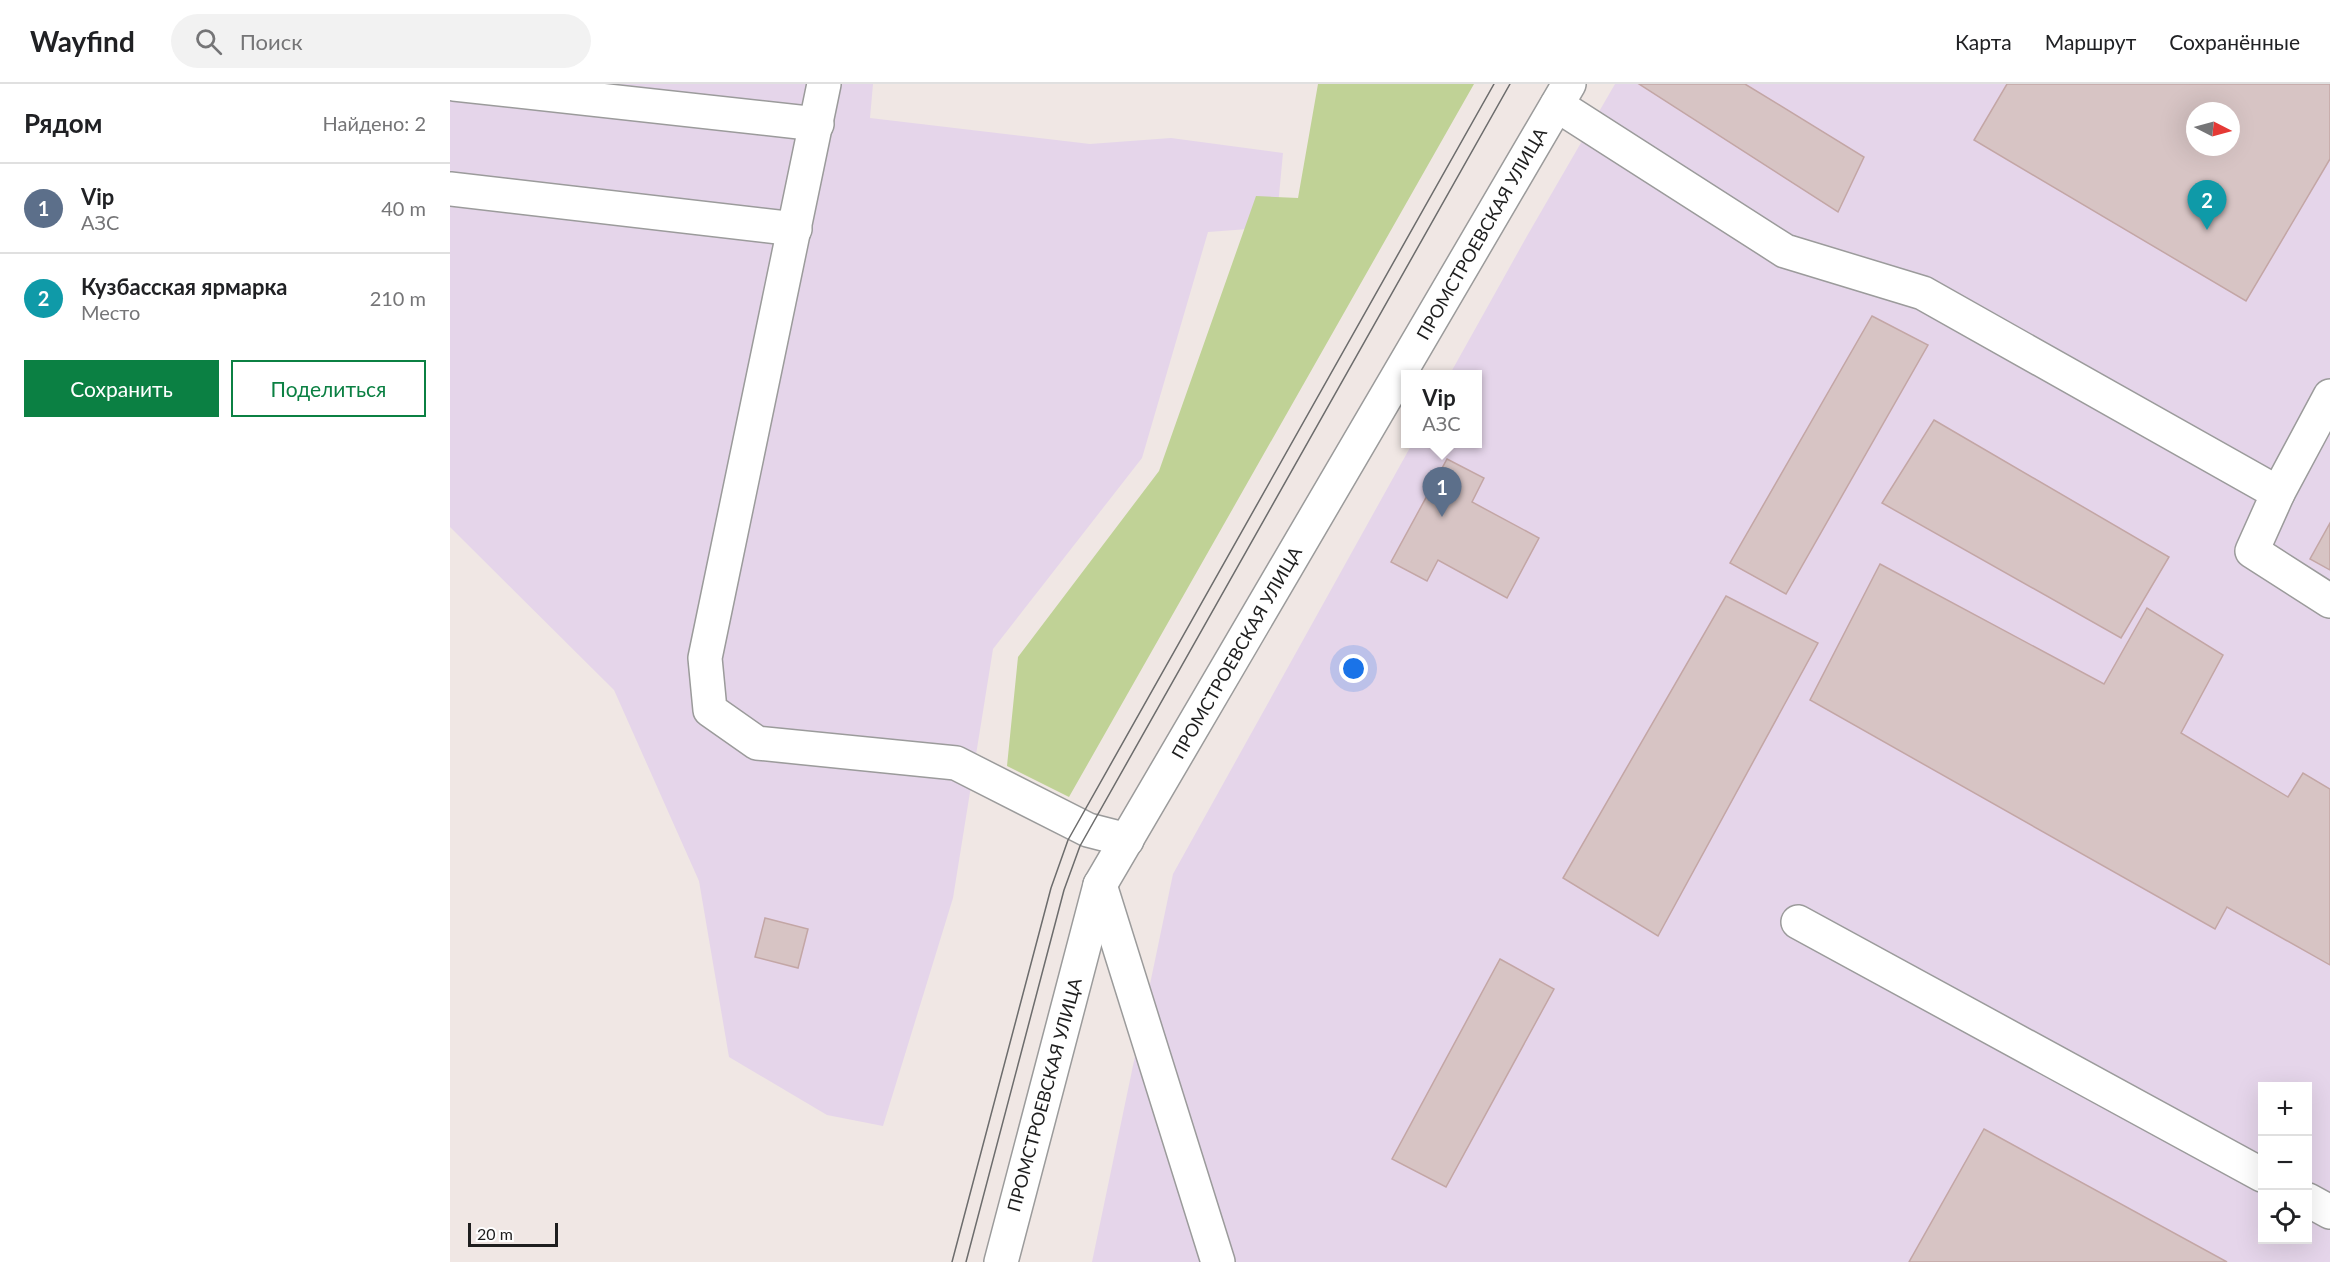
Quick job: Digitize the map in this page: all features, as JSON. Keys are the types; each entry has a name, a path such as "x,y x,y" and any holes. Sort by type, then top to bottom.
{"street":[{"path":"454,84 817,124"},
{"path":"824,84 705,658 710,710 757,744 956,763 1088,830 1127,840"},
{"path":"1563,94 1785,251 1923,293 2278,493"},
{"name":"ПРОМСТРОЕВСКАЯ УЛИЦА","path":"1402,370 1563,94"},
{"path":"450,189 795,229"},
{"name":"ПРОМСТРОЕВСКАЯ УЛИЦА","path":"1001,1262 1100,885 1401,371"},
{"path":"2330,396 2278,493 2252,551 2330,601"},
{"path":"1100,885 1218,1262"},
{"path":"1798,922 2258,1173"},
{"path":"2312,1203 2330,1212"}],"shaded area":[{"path":"450,84 873,84 870,118 1090,144 1171,138 1283,153 1276,227 1208,232 1142,458 993,649 953,898 883,1126 827,1115 729,1057 699,881 614,690 450,527"},
{"path":"1615,84 2330,84 2330,1262 1092,1262 1173,874 1410,448 1482,448 1482,370 1452,370"}],"green space":[{"path":"1318,84 1474,84 1069,797 1007,766 1018,657 1159,471 1256,196 1298,198"}],"building":[{"path":"1639,84 1745,84 1864,157 1838,212"},
{"path":"2007,84 2330,84 2330,159 2246,301 1974,140"},
{"path":"1872,316 1928,345 1786,594 1730,563"},
{"path":"1934,420 2169,557 2121,638 1882,503"},
{"path":"1447,459 1484,478 1472,502 1539,538 1507,598 1438,560 1427,581 1391,562"},
{"path":"2330,523 2330,570 2310,559"},
{"path":"1880,564 2104,684 2147,608 2223,655 2181,733 2288,797 2303,773 2330,789 2330,965 2227,907 2215,929 1810,700"},
{"path":"1726,596 1818,643 1658,936 1563,878"},
{"path":"765,918 808,929 798,968 755,957"},
{"path":"1500,959 1554,989 1446,1187 1392,1159"},
{"path":"1984,1129 2227,1262 1909,1262"}],"tram line":[{"path":"952,1262 1051,888 1068,840 1494,84"},
{"path":"966,1262 1064,890 1080,846 1510,84"}],"place":[{"name":"Кузбасская ярмарка","path":"2207,230"},
{"name":"Vip","path":"1442,517"}]}
